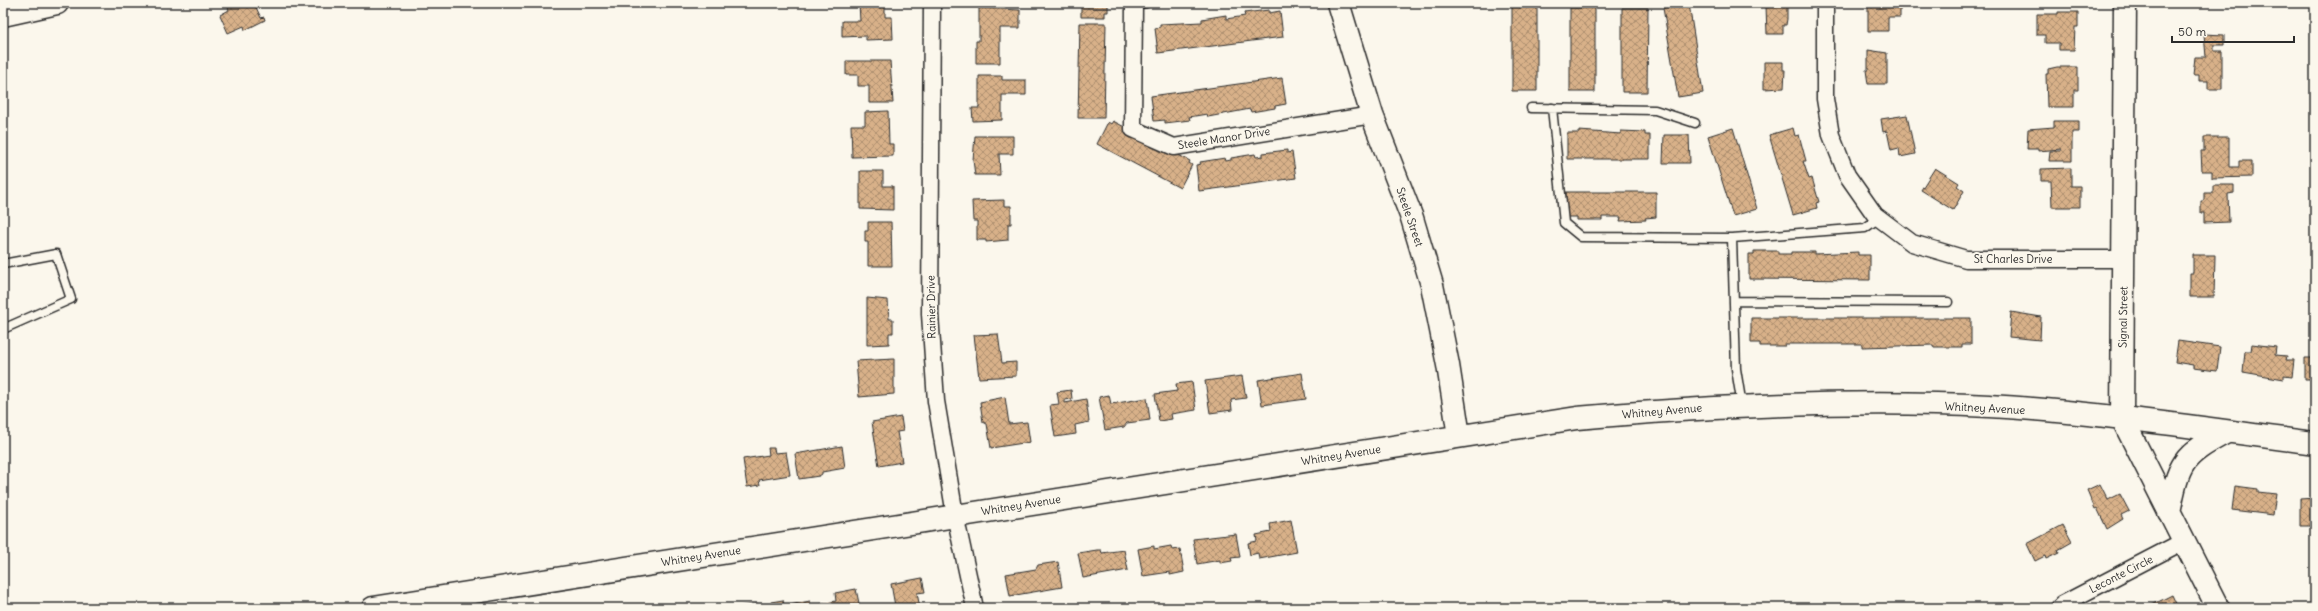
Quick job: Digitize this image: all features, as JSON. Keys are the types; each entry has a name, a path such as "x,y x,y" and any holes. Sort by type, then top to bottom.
{"main road":[{"name":"Steele Street","path":"1338,3 1372,115 1412,218 1432,285 1460,436"},
{"name":"Signal Street","path":"2124,3 2122,418 2218,608"},
{"path":"3,15 45,4"},
{"name":"Whitney Avenue","path":"373,608 1577,418 1703,407 1872,403 1990,406 2122,418 2315,443"},
{"path":"2169,512 2176,477 2183,462 2203,444 2227,432"}],"street":[{"name":"Rainier Drive","path":"932,3 930,314 936,401 955,515 975,608"},
{"name":"St Charles Drive","path":"1825,3 1824,99 1831,135 1847,175 1879,218 1912,243 1966,259 2123,260"},
{"name":"Steele Manor Drive","path":"1138,4 1133,129 1174,147 1372,115"},
{"name":"Leconte Circle","path":"2059,608 2062,604 2184,541"}],"lane":[{"path":"1531,108 1655,110 1695,123"},
{"path":"1552,108 1564,223 1580,237 1732,238 1865,228 1879,218"},
{"path":"1732,238 1736,369 1742,406"},
{"path":"3,264 56,254 71,299 3,330"},
{"path":"1734,301 1948,302"}],"building":[{"path":"230,3 254,3 261,18 264,17 265,20 245,30 244,26 228,33 220,15 229,10 227,5"},
{"path":"859,3 885,3 885,17 892,17 893,39 866,40 866,36 842,37 842,21 860,21"},
{"path":"1081,3 1108,3 1108,12 1105,12 1105,17 1081,17"},
{"path":"1868,3 1900,3 1900,17 1888,17 1888,31 1868,31"},
{"path":"1689,4 1703,93 1678,97 1663,8"},
{"path":"1787,5 1787,19 1786,25 1783,25 1783,34 1767,34 1766,6"},
{"path":"1512,7 1537,7 1537,91 1512,91"},
{"path":"979,8 1020,10 1020,28 1000,28 1000,63 976,63 976,41 979,41"},
{"path":"1570,8 1595,8 1595,92 1570,92"},
{"path":"1622,8 1648,8 1647,92 1622,92"},
{"path":"1269,10 1269,13 1280,11 1283,37 1158,53 1155,28 1160,27 1160,24 1202,22 1202,19 1226,15 1226,19 1245,16 1244,13"},
{"path":"2058,12 2078,12 2078,27 2075,27 2074,50 2059,50 2059,43 2045,43 2045,35 2037,35 2037,14 2058,14"},
{"path":"1080,23 1106,23 1104,118 1078,118"},
{"path":"2204,34 2224,35 2224,45 2214,45 2214,51 2222,51 2222,89 2208,89 2208,81 2199,81 2199,75 2193,75 2195,57 2206,57"},
{"path":"1868,50 1887,53 1887,84 1868,84 1866,70 1868,70"},
{"path":"846,61 890,61 893,103 869,103 869,86 858,86 858,75 846,75"},
{"path":"1764,62 1783,62 1783,70 1785,70 1784,88 1764,89"},
{"path":"2057,67 2078,67 2078,90 2074,90 2074,107 2047,107 2046,74 2048,74 2048,69"},
{"path":"979,76 1002,76 1002,80 1026,80 1026,95 1002,95 1002,120 973,121 972,108 979,108"},
{"path":"1282,78 1286,104 1275,106 1275,108 1251,112 1250,109 1208,117 1207,114 1189,117 1190,120 1165,123 1165,120 1154,121 1151,96"},
{"path":"888,111 889,144 893,144 893,156 852,157 851,125 865,125 865,112"},
{"path":"1907,115 1915,154 1900,157 1899,148 1891,150 1887,131 1883,132 1881,119"},
{"path":"1113,121 1190,161 1189,163 1192,165 1180,188 1097,144 1108,122 1111,124"},
{"path":"2054,121 2079,121 2079,132 2072,132 2072,161 2049,161 2050,151 2061,151 2061,149 2038,151 2038,149 2027,149 2028,129 2054,127"},
{"path":"1733,128 1757,209 1733,216 1708,136"},
{"path":"1793,128 1795,136 1799,135 1806,161 1803,161 1809,179 1812,178 1819,202 1816,203 1817,208 1793,215 1769,135"},
{"path":"1579,131 1621,134 1621,131 1645,132 1645,135 1650,135 1650,159 1567,159 1567,133 1579,133"},
{"path":"1664,135 1689,135 1690,163 1663,163"},
{"path":"975,136 1013,136 1013,154 999,154 1000,175 975,175 973,160"},
{"path":"2204,137 2229,137 2229,167 2239,167 2239,161 2252,161 2252,177 2212,178 2212,171 2202,171 2201,151 2204,151"},
{"path":"1287,150 1287,153 1292,152 1296,178 1199,191 1196,165 1201,164 1200,162 1225,158 1226,161 1231,160 1231,158 1255,154 1256,157 1263,156 1263,153"},
{"path":"1935,168 1959,183 1957,186 1964,191 1953,210 1921,190"},
{"path":"2071,168 2071,186 2080,186 2080,207 2052,207 2051,181 2041,181 2041,169"},
{"path":"860,171 883,171 883,186 893,186 893,210 860,209"},
{"path":"2213,185 2234,185 2234,193 2228,194 2229,222 2204,223 2204,213 2201,213 2201,201 2204,201 2204,193 2213,193"},
{"path":"1566,192 1656,192 1656,217 1645,218 1646,220 1620,221 1621,217 1602,217 1602,220 1577,220 1577,217 1566,217"},
{"path":"1004,200 1004,206 1011,206 1011,224 1008,224 1008,240 986,242 986,240 977,240 977,221 973,221 972,201"},
{"path":"868,222 891,222 892,266 868,266 868,242 865,242 865,231 868,231"},
{"path":"1754,251 1778,251 1778,254 1791,254 1791,252 1815,252 1815,254 1858,252 1858,255 1870,255 1870,280 1749,279 1749,254 1754,254"},
{"path":"2193,255 2215,255 2214,297 2190,297 2190,273 2193,273"},
{"path":"867,298 888,300 889,319 893,319 893,333 889,333 889,344 867,345"},
{"path":"2011,312 2041,317 2040,340 2009,337"},
{"path":"1751,318 1971,318 1971,344 1962,344 1962,347 1934,347 1933,345 1862,347 1862,344 1785,344 1785,346 1760,346 1760,343 1751,343"},
{"path":"998,334 1002,363 1016,362 1016,376 979,378 974,335"},
{"path":"2178,341 2220,347 2217,371 2193,368 2193,365 2175,362"},
{"path":"2252,344 2276,347 2275,355 2287,356 2286,360 2294,360 2292,377 2284,376 2284,379 2243,372 2245,351 2251,351"},
{"path":"2305,358 2315,358 2315,380 2305,380"},
{"path":"894,359 894,394 859,397 856,361"},
{"path":"1302,373 1306,399 1262,405 1258,380"},
{"path":"1242,376 1246,398 1231,400 1232,410 1210,413 1205,381"},
{"path":"1192,382 1196,410 1171,414 1172,419 1159,421 1155,394 1177,391 1176,384"},
{"path":"1071,390 1072,399 1065,400 1065,403 1086,399 1089,422 1075,425 1076,434 1055,437 1050,405 1059,404 1057,392"},
{"path":"1109,395 1111,404 1147,398 1150,420 1127,423 1124,427 1105,430 1099,397"},
{"path":"1005,397 1009,424 1027,422 1030,442 991,448 987,424 983,422 980,402"},
{"path":"901,417 903,431 897,432 902,462 879,466 872,422"},
{"path":"842,446 845,468 822,472 819,476 799,479 795,454"},
{"path":"768,448 774,448 775,453 786,452 790,475 759,480 760,485 747,487 743,459 769,455"},
{"path":"2100,484 2108,500 2120,494 2129,511 2121,515 2123,519 2107,529 2097,508 2095,509 2087,490"},
{"path":"2235,486 2258,489 2258,492 2276,494 2273,515 2232,510"},
{"path":"2315,498 2315,526 2300,526 2300,499"},
{"path":"1291,520 1297,552 1259,559 1258,553 1250,555 1248,543 1257,541 1256,535 1271,532 1270,524"},
{"path":"2063,525 2072,542 2058,550 2059,553 2046,559 2045,556 2035,561 2027,544"},
{"path":"1236,534 1240,557 1231,558 1232,561 1220,563 1220,560 1197,564 1193,539"},
{"path":"1154,546 1154,549 1171,546 1172,550 1180,549 1184,572 1170,575 1170,572 1143,576 1138,549"},
{"path":"1101,550 1102,553 1124,550 1128,570 1083,578 1078,553"},
{"path":"1058,562 1062,587 1010,596 1006,574 1036,569 1038,565"},
{"path":"922,578 925,592 917,593 920,608 893,608 895,606 891,584"},
{"path":"856,589 860,608 822,608 821,604 836,601 835,593"},
{"path":"2172,595 2178,608 2146,608"},
{"path":"783,600 784,606 810,601 811,608 772,608 771,602"},
{"path":"758,604 759,608 737,608 737,607"}]}
